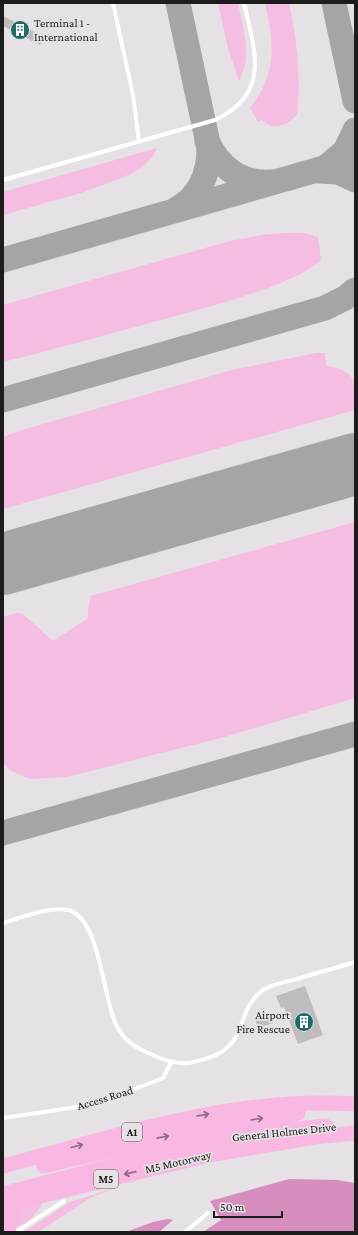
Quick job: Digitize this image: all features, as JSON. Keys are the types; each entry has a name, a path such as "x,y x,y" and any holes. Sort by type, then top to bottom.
{"highway":[{"name":"General Holmes Drive","path":"3,1166 201,1115 285,1105 334,1103 355,1106"},
{"name":"M5","path":"3,1175 205,1128 355,1106"},
{"name":"General Holmes Drive","path":"3,1194 35,1184 182,1147 228,1138 306,1128 355,1125"},
{"name":"M5 Motorway","path":"3,1205 209,1155 306,1138 355,1133"},
{"path":"8,1232 12,1210 21,1197 30,1192 35,1184"}],"lane":[{"path":"113,3 133,94 139,141"},
{"path":"3,180 215,120 226,115 245,96 252,84 256,61 244,3"},
{"path":"3,923 60,909 74,912 81,917 91,934 114,1018 121,1034 134,1046 145,1052 172,1061 194,1062 217,1055 228,1048 235,1039 252,1001 267,988 355,962"},
{"name":"Access Road","path":"3,1118 97,1104 163,1078 172,1061"},
{"path":"16,1232 64,1201"},
{"path":"185,1232 208,1213"}],"shaded area":[{"path":"218,3 238,3 246,42 245,62 239,81 228,48"},
{"path":"265,3 289,3 298,58 299,86 297,114 290,121 281,126 271,126 262,120 258,122 250,108 259,95 265,82 271,57 272,45"},
{"path":"157,148 153,156 143,167 124,177 81,193 3,215 3,192"},
{"path":"305,233 318,237 321,260 308,270 290,279 247,295 165,319 3,362 3,305 230,241 262,235"},
{"path":"316,353 325,353 326,365 343,370 353,378 355,382 355,410 3,509 3,437 22,430 232,370"},
{"path":"355,522 355,698 221,738 66,777 30,779 9,770 3,761 3,617 17,613 23,614 53,641 88,618 91,596"},
{"path":"289,1179 337,1180 355,1183 355,1232 203,1232 221,1220 210,1201"},
{"path":"115,1188 90,1198 38,1232 24,1232 70,1202"},
{"path":"44,1200 29,1221 15,1227 19,1205"},
{"path":"168,1219 173,1220 159,1232 126,1232 153,1222"}],"building":[{"name":"Terminal 1 - International","path":"3,16 41,35 42,41 40,45 3,26"},
{"name":"Airport Fire Rescue","path":"305,986 323,1035 298,1044 284,1007 281,1008 276,996"},
{"path":"270,1014 273,1023 258,1028 255,1019"}],"taxiway":[{"path":"177,209 192,198 197,191 205,175 209,158 209,148 178,3"},
{"path":"334,3 355,101"},
{"path":"326,167 345,151 355,130"},
{"path":"207,141 218,159 232,172 250,180 271,182"},
{"path":"3,260 355,159"},
{"path":"319,171 338,172 355,180"},
{"path":"3,400 325,308 345,298 355,290"},
{"path":"304,477 355,463"},
{"path":"3,565 39,555"},
{"path":"3,833 355,734"}],"runway":[{"path":"3,564 355,464"}],"place":[{"name":"Terminal 1 - International","path":"20,30"},
{"name":"Airport Fire Rescue","path":"304,1022"}]}
